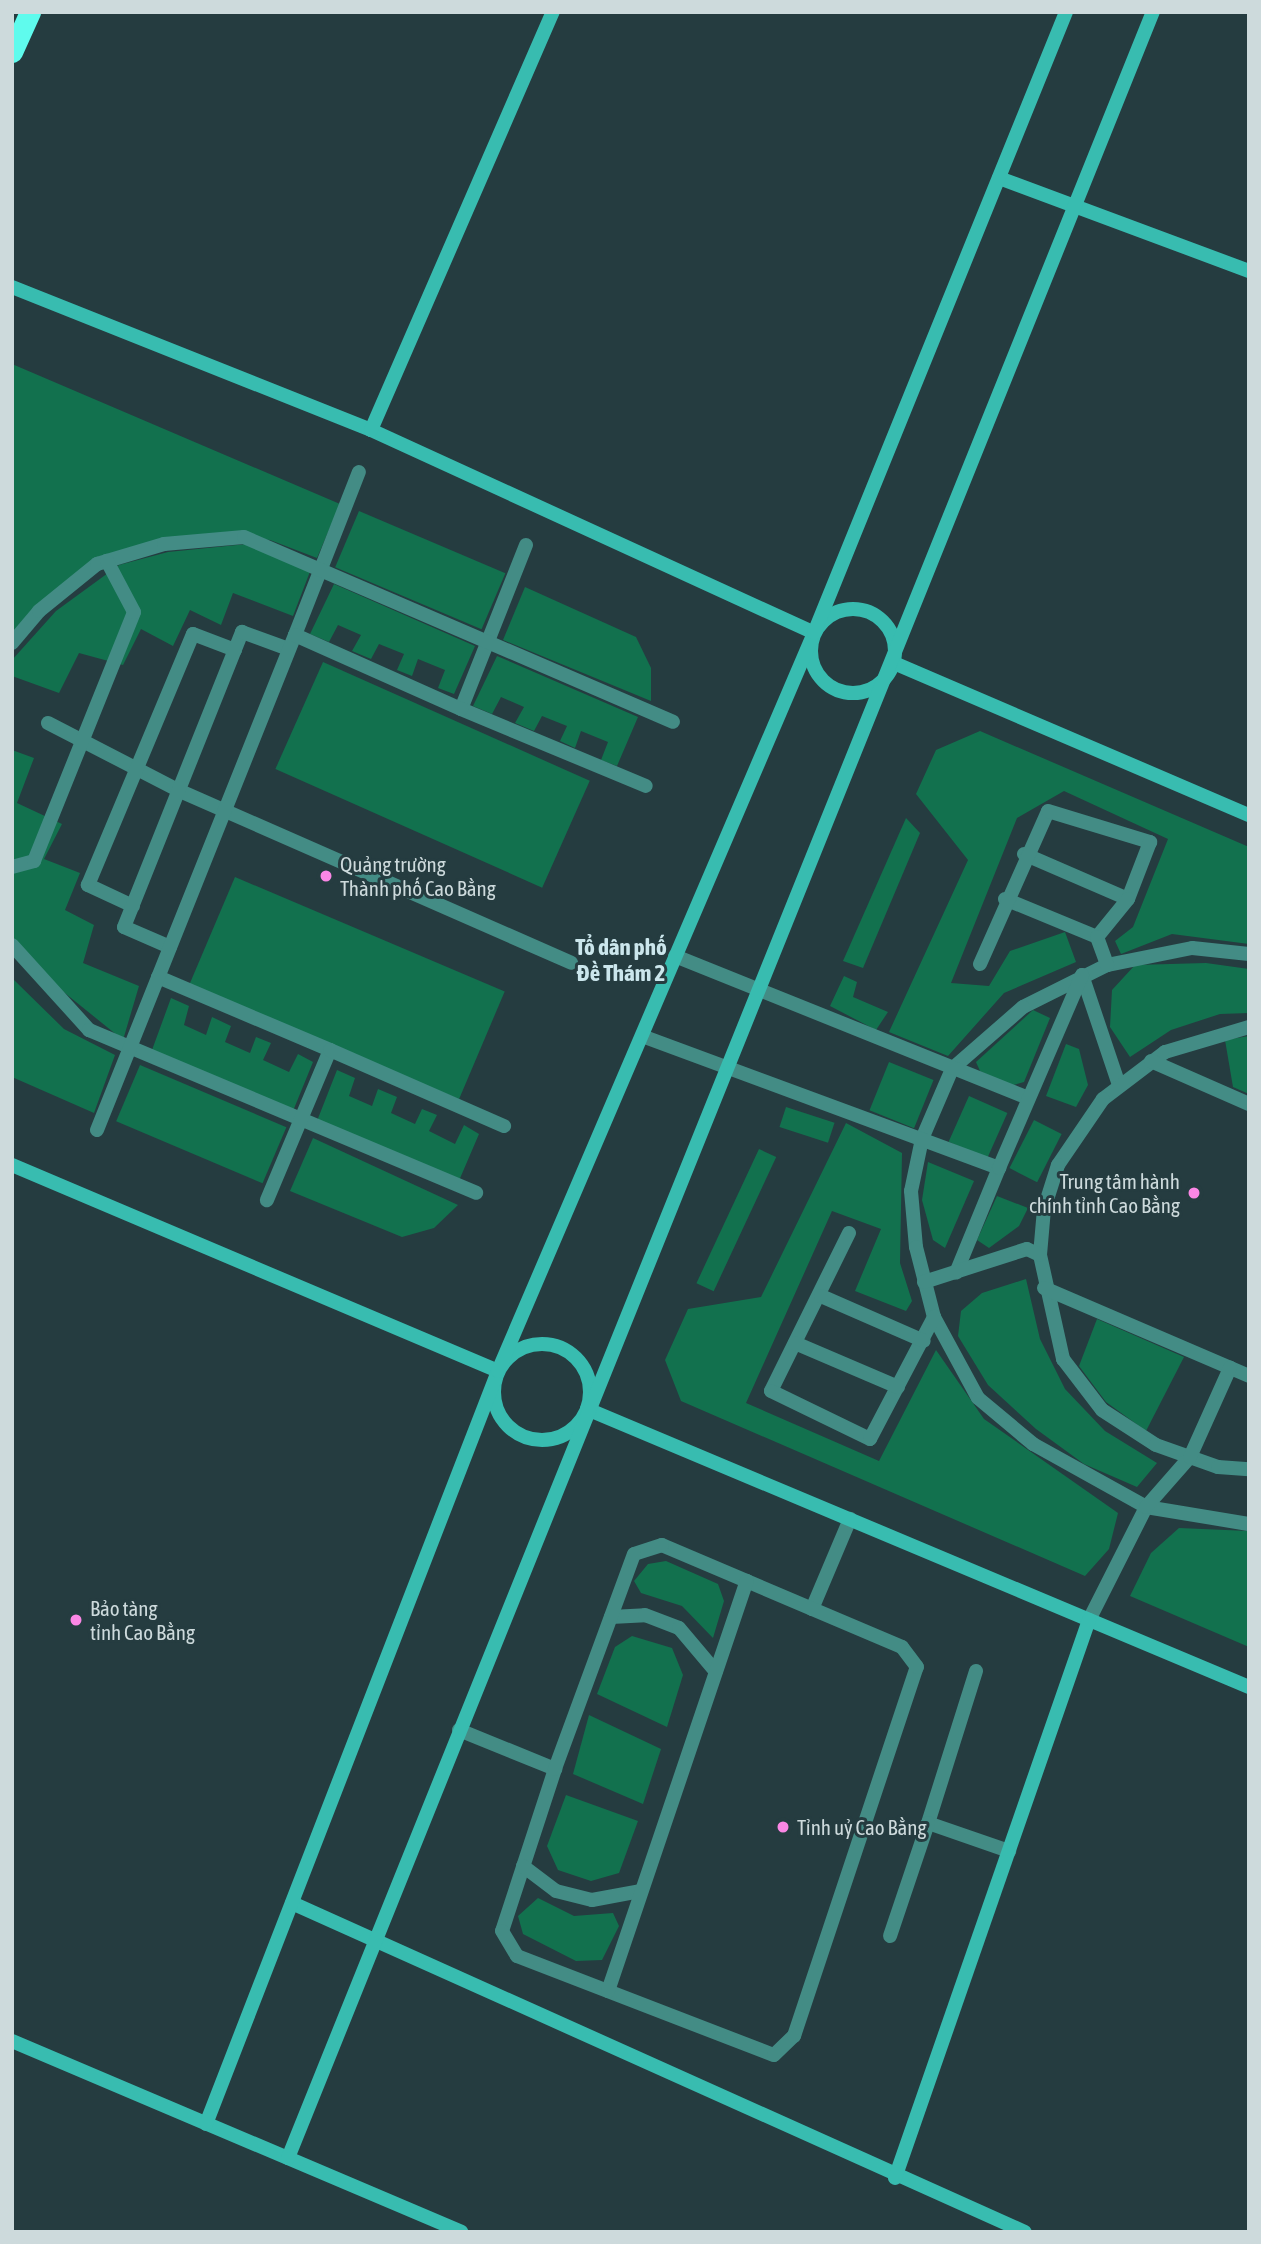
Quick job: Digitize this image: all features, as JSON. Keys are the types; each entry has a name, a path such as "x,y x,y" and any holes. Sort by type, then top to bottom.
{"highway":[{"path":"12,52 30,12"}],"street":[{"path":"371,430 553,12"},
{"path":"206,2124 498,1371 814,633 1066,12"},
{"path":"288,2158 587,1409 894,663 1153,12"},
{"path":"999,178 1249,271"},
{"path":"12,287 371,430 814,633"},
{"path":"97,1130 285,648 295,635 324,570 359,472"},
{"path":"12,643 39,611 107,561 164,544 244,537 673,722"},
{"path":"461,709 526,545"},
{"path":"12,867 34,861 134,612 107,561"},
{"path":"862,609 885,623 894,663 866,692 838,691 812,661 814,633 834,613 862,609"},
{"path":"170,947 124,927 242,632 285,648"},
{"path":"133,906 88,885 193,634 235,650"},
{"path":"295,635 461,709 646,786"},
{"path":"894,663 1249,815"},
{"path":"48,723 180,791 571,963"},
{"path":"980,964 1024,854 1048,811 1150,842 1128,899 1097,937"},
{"path":"1024,854 1128,899"},
{"path":"1006,899 1097,937 1107,965"},
{"path":"12,944 89,1030 475,1193"},
{"path":"1249,954 1192,948 1107,965 1023,1006 953,1069 922,1139 911,1191 924,1282 934,1317 978,1398 1032,1444 1146,1507 1249,1524"},
{"path":"675,956 1028,1098"},
{"path":"1082,975 1119,1085"},
{"path":"956,1273 1082,975"},
{"path":"158,977 504,1126"},
{"path":"1249,1027 1151,1061 1119,1085 1078,1130 1058,1165 1034,1252 1063,1359 1102,1410 1156,1445 1190,1457 1249,1469"},
{"path":"642,1036 727,1071 999,1168"},
{"path":"267,1200 330,1050"},
{"path":"1151,1061 1249,1104"},
{"path":"12,1165 498,1371"},
{"path":"849,1233 821,1296 771,1391 870,1439 924,1341 934,1317"},
{"path":"924,1282 1034,1252"},
{"path":"1044,1288 1249,1376"},
{"path":"821,1296 924,1341"},
{"path":"794,1343 898,1387"},
{"path":"553,1344 580,1362 590,1392 587,1409 580,1422 554,1439 523,1437 500,1416 494,1386 498,1371 521,1348 553,1344"},
{"path":"895,2178 1089,1620 1146,1507 1190,1457 1230,1368"},
{"path":"587,1409 1249,1687"},
{"path":"812,1609 850,1519"},
{"path":"662,1545 812,1609 902,1647 917,1667 794,2036 774,2055 517,1956 502,1931 555,1769 634,1554 662,1545"},
{"path":"608,1991 747,1581"},
{"path":"611,1617 645,1615 679,1628 716,1672"},
{"path":"890,1936 976,1671"},
{"path":"459,1730 555,1769"},
{"path":"928,1823 1009,1851"},
{"path":"523,1866 556,1891 592,1900 641,1891"},
{"path":"292,1903 895,2178 1025,2232"},
{"path":"12,2041 461,2232"}],"green space":[{"path":"12,364 340,504 317,558 270,540 239,537 110,555 12,639"},
{"path":"359,511 505,573 482,629 335,567"},
{"path":"247,544 311,569 293,616 233,593 221,625 190,610 173,646 141,629 123,665 79,653 59,693 12,676 12,660 56,611 119,565 168,552"},
{"path":"334,584 475,646 454,694 438,688 445,670 418,659 412,676 397,670 404,654 379,644 371,659 352,651 361,635 338,625 329,642 310,634"},
{"path":"525,587 636,637 651,668 651,701 503,640"},
{"path":"497,656 638,717 617,766 601,760 608,742 581,731 575,748 560,741 567,726 542,716 534,731 515,723 524,707 501,697 492,714 473,706"},
{"path":"323,662 590,781 542,888 275,769"},
{"path":"980,731 1249,847 1249,944 1172,934 1121,954 1115,941 1133,927 1168,839 1064,791 1017,818 951,983 989,986 1010,951 1065,932 1076,962 1004,993 948,1056 889,1032 968,860 916,794 936,750"},
{"path":"12,750 34,758 17,803 62,824 44,859 80,873 65,910 94,925 83,963 139,986 123,1040 29,964 12,938"},
{"path":"906,818 920,833 863,968 843,961"},
{"path":"235,877 505,991 459,1099 189,985"},
{"path":"1206,963 1249,969 1249,1013 1220,1014 1171,1030 1130,1057 1110,1027 1112,990 1135,965"},
{"path":"844,976 857,982 853,997 888,1012 876,1030 830,1006"},
{"path":"12,978 64,1029 115,1055 94,1113 12,1077"},
{"path":"171,998 189,1006 184,1025 206,1035 212,1017 231,1026 225,1042 250,1053 256,1037 271,1043 263,1060 289,1072 298,1054 313,1062 293,1111 152,1050"},
{"path":"1033,1010 1050,1018 1024,1082 1010,1086 980,1071 976,1062"},
{"path":"1249,1036 1249,1094 1233,1087 1225,1040"},
{"path":"1066,1044 1079,1049 1088,1085 1076,1107 1046,1096"},
{"path":"889,1062 934,1080 914,1128 870,1110"},
{"path":"140,1065 286,1127 263,1183 116,1121"},
{"path":"337,1070 355,1078 349,1096 372,1106 378,1089 397,1097 391,1113 415,1124 422,1109 437,1115 429,1131 455,1144 464,1125 479,1134 458,1183 317,1121"},
{"path":"969,1096 1007,1113 987,1159 949,1142"},
{"path":"786,1107 835,1123 828,1143 780,1127"},
{"path":"1034,1120 1062,1134 1037,1182 1009,1168"},
{"path":"846,1123 902,1153 900,1263 912,1301 906,1311 855,1291 881,1229 832,1211 746,1403 879,1461 936,1350 984,1419 1118,1513 1109,1549 1085,1576 681,1401 665,1360 688,1309 761,1297"},
{"path":"313,1138 458,1205 434,1228 402,1237 290,1191"},
{"path":"759,1149 776,1157 714,1291 696,1283"},
{"path":"928,1162 974,1181 945,1248 933,1240 922,1200"},
{"path":"997,1196 1028,1208 1019,1226 989,1248 977,1240"},
{"path":"1026,1279 1040,1339 1065,1389 1105,1431 1157,1463 1137,1487 1084,1464 1036,1429 988,1385 958,1336 961,1311 982,1293"},
{"path":"1097,1319 1184,1357 1146,1431 1106,1402 1079,1366"},
{"path":"1179,1528 1249,1531 1249,1647 1130,1596 1151,1553"},
{"path":"666,1561 718,1584 724,1601 713,1638 682,1606 641,1593 634,1581 648,1564"},
{"path":"632,1636 672,1648 683,1675 667,1727 597,1694 615,1647"},
{"path":"589,1715 661,1749 643,1804 573,1774"},
{"path":"566,1795 638,1821 619,1873 591,1881 558,1870 547,1846"},
{"path":"538,1898 574,1916 613,1913 619,1926 602,1960 576,1961 523,1934 518,1916"}],"place":[{"name":"Quảng trường Thành phố Cao Bằng","path":"326,876"},
{"name":"Trung tâm hành chính tỉnh Cao Bằng","path":"1194,1193"},
{"name":"Bảo tàng tỉnh Cao Bằng","path":"76,1620"},
{"name":"Tỉnh uỷ Cao Bằng","path":"783,1827"}],"district":[{"name":"Tổ dân phố Đề Thám 2","path":"621,960"}]}
